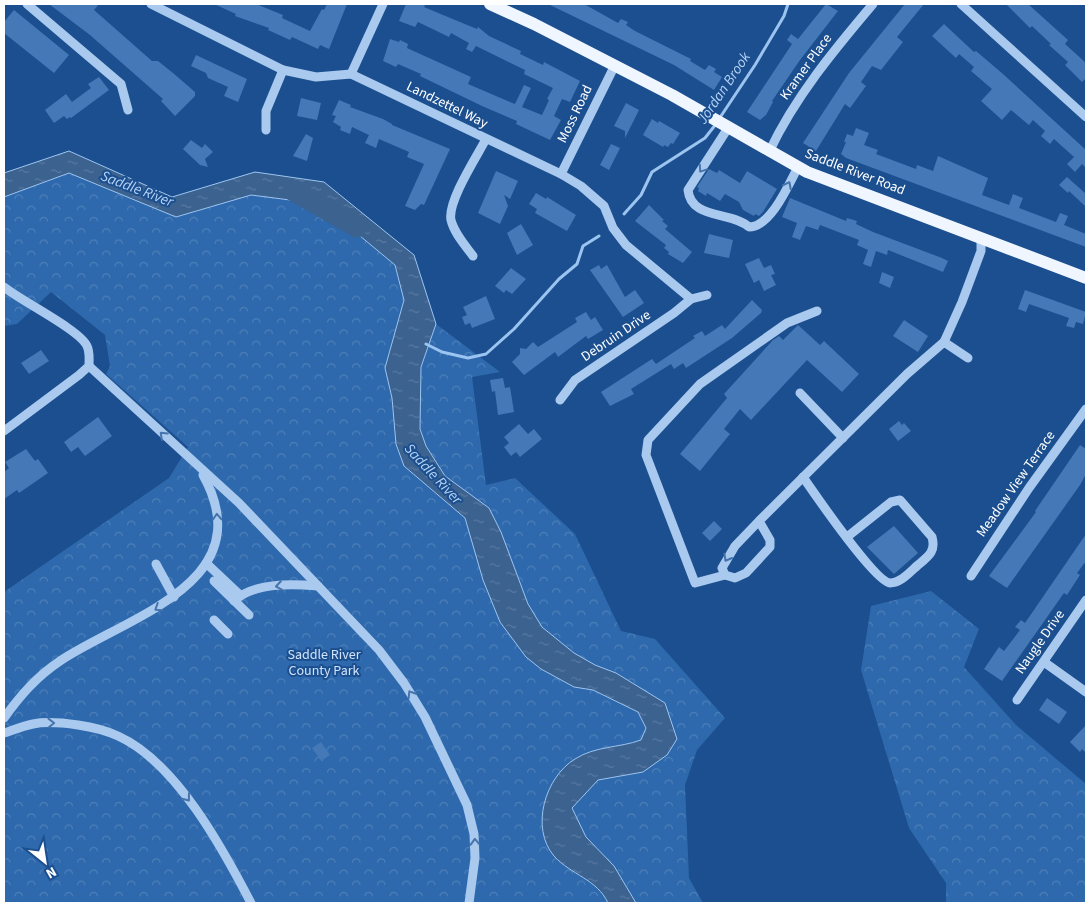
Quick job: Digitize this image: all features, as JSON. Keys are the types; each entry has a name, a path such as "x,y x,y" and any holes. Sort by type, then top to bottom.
{"main road":[{"name":"Saddle River Road","path":"490,4 534,24 614,67 672,94 769,152 798,167 1086,278"}],"street":[{"path":"27,4 121,84 128,110"},
{"path":"150,4 283,70 316,77 351,74 382,4"},
{"name":"Kramer Place","path":"769,152 780,128 810,82 873,4"},
{"path":"961,4 1086,116"},
{"name":"Moss Road","path":"561,174 614,67"},
{"path":"266,130 266,111 283,70"},
{"name":"Landzettel Way","path":"351,74 561,174 594,195 604,206 613,228 626,244 691,299"},
{"path":"726,127 688,190 692,205 700,210 728,216 744,222 749,227 754,227 766,219 782,197 798,167"},
{"path":"473,256 454,229 450,218 456,193 486,139"},
{"path":"726,575 722,568 726,558 759,521 843,438 902,375 944,342 981,252 980,238"},
{"path":"4,287 79,336 88,348 88,366 239,503 379,650 404,683 425,717 467,805 474,834 475,867 469,903"},
{"path":"691,299 708,295"},
{"name":"Debruin Drive","path":"560,400 575,380 691,299"},
{"path":"759,521 770,540 770,547 746,573 735,578 726,575 695,583 646,455 648,440 700,384 787,323 817,311"},
{"path":"944,342 968,358"},
{"path":"4,431 88,366"},
{"path":"800,392 843,438"},
{"name":"Meadow View Terrace","path":"971,576 1018,504 1086,409"},
{"path":"4,718 28,686 60,661 157,609 174,597 206,563 214,544 219,516 212,491 199,468"},
{"path":"803,477 847,537 879,577 888,583 898,582 927,558 933,551 934,544 932,537 900,500 891,502 847,537"},
{"path":"206,563 237,598 249,615"},
{"path":"156,564 174,597"},
{"path":"214,581 237,598"},
{"path":"237,598 288,585 318,586"},
{"name":"Naugle Drive","path":"1017,700 1086,600"},
{"path":"214,620 228,634"},
{"path":"1044,662 1086,692"},
{"path":"4,733 33,723 64,723 95,728 119,736 140,750 164,771 187,797 222,850 250,903"}],"green space":[{"name":"Saddle River County Park","path":"69,151 172,197 255,172 324,182 414,255 436,324 500,372 472,377 486,485 515,478 575,534 621,631 655,639 725,718 697,750 685,785 689,878 703,903 4,903 4,592 169,478 188,447 106,374 110,366 105,335 51,292 17,324 4,326 4,173"},
{"path":"931,591 979,629 964,667 1016,725 1086,784 1086,903 946,903 946,883 909,828 861,670 871,606"}],"water":[{"path":"69,151 172,197 255,172 324,182 414,255 436,324 421,367 420,429 426,446 445,476 489,508 501,532 528,604 542,627 574,653 595,665 616,673 665,703 677,739 667,755 643,772 598,780 572,808 586,837 614,866 636,903 608,903 597,888 554,856 547,845 543,832 542,818 549,790 564,767 575,759 599,749 641,740 646,728 638,712 593,690 574,687 541,669 526,657 500,622 483,580 465,518 404,466 396,444 392,398 385,368 404,300 395,265 336,216 329,205 251,195 176,217 69,173 4,197 4,173"}],"building":[{"path":"49,4 99,4 94,10 152,61 158,61 173,73 195,92 195,96 175,116 161,101 163,99 90,35"},
{"path":"214,4 256,4 283,15 282,18 310,31 322,9 324,10 327,4 347,4 329,49 320,45 318,49 292,37 290,40 268,30 269,28 235,16 236,14"},
{"path":"406,4 426,4 424,7 477,29 478,27 489,36 521,51 520,54 543,65 544,62 580,81 570,102 562,99 554,116 561,120 550,140 516,124 517,121 420,76 421,74 398,64 396,67 383,61 390,39 399,42 400,40 408,44 407,48 471,77 468,84 515,104 524,85 531,88 522,107 542,115 549,100 547,99 553,88 524,74 525,70 476,46 472,52 466,49 469,43 451,33 449,37 418,22 415,27 399,21"},
{"path":"548,4 584,4 618,23 621,19 628,22 626,25 635,31 691,59 690,61 705,70 709,65 716,69 714,72 722,77 714,90 674,65"},
{"path":"826,4 838,11 800,60 772,101 766,115 760,120 747,112 792,44 787,40 791,34 798,39"},
{"path":"905,4 924,4 897,37 903,42 881,70 872,66 861,82 866,86 850,108 845,104 816,151 803,143 849,73"},
{"path":"1006,4 1028,4 1068,40 1065,44 1086,63 1086,78 1082,82 1065,65 1068,62 1049,45 1051,44 1032,26 1030,28"},
{"path":"14,10 69,55 54,73 4,33 4,22"},
{"path":"944,24 974,52 976,51 1003,74 1086,150 1086,168 1082,164 1075,172 1067,164 1074,157 1054,139 1050,144 1041,136 1045,131 1033,120 1029,125 1011,110 1002,120 981,101 992,89 971,71 974,67 959,54 956,58 932,36"},
{"path":"196,55 247,79 238,102 224,96 228,87 208,78 206,73 191,66"},
{"path":"99,77 109,90 71,118 67,119 64,116 54,123 45,110 66,94 72,102 91,88 88,84"},
{"path":"301,98 321,103 317,120 297,116"},
{"path":"339,100 351,105 350,107 383,119 392,125 450,149 424,205 421,204 415,210 405,206 424,164 407,157 409,152 379,139 376,148 365,143 369,135 352,127 350,134 340,130 341,127 333,122 336,116 332,115"},
{"path":"626,103 639,110 625,138 625,131 614,126"},
{"path":"652,119 680,133 673,144 671,143 668,147 664,145 663,147 643,135"},
{"path":"856,128 869,133 864,145 878,150 876,154 916,169 917,165 933,171 938,156 988,178 982,195 1009,205 1013,194 1023,198 1019,208 1056,222 1060,213 1068,216 1064,225 1086,234 1086,247 846,158 841,154 846,142 844,142 847,134 853,136"},
{"path":"306,134 313,138 307,161 293,156"},
{"path":"191,140 202,148 205,144 213,152 205,159 208,167 200,165 183,149"},
{"path":"611,144 620,148 609,170 600,165"},
{"path":"709,169 717,173 719,170 740,183 747,171 777,189 763,212 759,216 755,214 754,216 743,210 739,202 725,194 720,201 707,193 706,196 698,191 699,188 697,187"},
{"path":"496,171 518,181 510,199 504,195 508,206 500,224 478,213"},
{"path":"1067,177 1086,194 1086,207 1069,191 1068,193 1059,185"},
{"path":"536,193 546,199 547,197 576,215 567,231 535,213 537,209 529,204"},
{"path":"790,198 846,221 847,218 857,221 856,224 873,232 948,261 943,272 888,250 887,255 876,251 871,267 863,264 868,250 857,245 859,240 820,225 818,230 806,226 800,240 792,237 797,223 782,217"},
{"path":"649,205 668,226 665,229 692,252 683,263 668,254 669,252 664,248 666,245 635,221"},
{"path":"521,224 533,245 517,255 507,233"},
{"path":"709,234 733,240 729,258 704,253"},
{"path":"759,258 764,268 771,265 775,274 771,275 776,285 764,291 759,280 754,283 745,264"},
{"path":"599,265 601,269 607,265 625,297 635,290 644,303 623,317 590,270"},
{"path":"511,268 526,279 512,294 506,290 504,293 495,286"},
{"path":"882,272 894,277 890,288 879,283"},
{"path":"1025,290 1086,312 1083,324 1076,322 1074,328 1066,326 1069,318 1029,304 1026,312 1018,309"},
{"path":"486,296 495,319 472,328 470,323 465,325 462,317 467,315 463,307"},
{"path":"752,300 762,310 761,313 732,338 686,368 683,363 674,369 671,364 631,389 634,394 610,406 601,392 652,359 656,364 695,338 693,336 702,331 705,336 722,325 725,329"},
{"path":"586,312 591,320 595,317 603,330 588,339 586,336 558,357 555,352 524,375 512,362 520,354 520,348 526,349 533,342 538,347 577,322 575,318"},
{"path":"904,320 928,336 918,352 893,336"},
{"path":"798,325 820,345 824,341 859,374 842,392 807,360 751,420 740,409 724,429 730,434 700,471 680,454 727,398 724,394 773,340 779,336 783,340"},
{"path":"41,350 49,361 29,374 21,363"},
{"path":"503,378 505,388 510,387 514,412 498,415 495,391 492,392 490,380"},
{"path":"98,417 112,436 85,456 78,447 71,452 64,442"},
{"path":"899,421 902,425 904,423 911,431 898,441 889,429"},
{"path":"519,424 528,434 534,429 542,439 520,457 516,452 511,456 504,447 509,443 504,437"},
{"path":"1080,445 1086,449 1086,474 1007,588 989,576 1036,512"},
{"path":"26,449 35,461 38,459 48,473 19,493 17,490 4,499 4,472 9,468 5,462"},
{"path":"714,521 722,529 710,541 702,533"},
{"path":"894,526 918,553 894,574 867,547"},
{"path":"1086,534 1086,561 1077,573 1080,575 1067,595 1064,593 1002,681 984,669 999,647 1004,651 1020,630 1015,627 1021,620 1025,623"},
{"path":"1047,698 1067,712 1059,724 1039,710"},
{"path":"1086,725 1086,753 1082,749 1080,752 1070,742"},
{"path":"321,742 330,755 321,761 312,748"}],"waterway":[{"name":"Jordan Brook","path":"719,119 755,65 784,16 788,4"},
{"name":"Jordan Brook","path":"624,214 641,195 652,172 705,138 716,124"},
{"name":"Saddle River","path":"292,191 357,228"},
{"name":"Jordan Brook","path":"426,344 442,352 468,358 486,354 514,329 559,279 577,264 583,246 599,236"}]}
